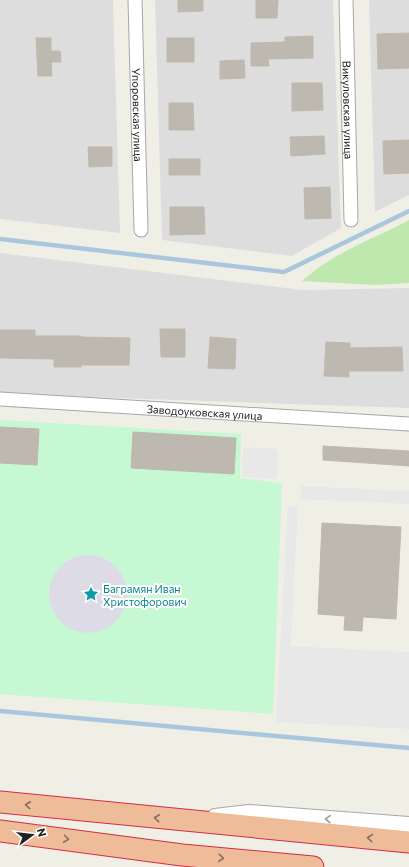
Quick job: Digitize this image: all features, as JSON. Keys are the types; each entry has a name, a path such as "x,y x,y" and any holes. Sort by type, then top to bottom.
{"highway":[{"path":"0,802 409,842"},
{"path":"0,830 182,855 312,867"}],"street":[{"name":"Упоровская улица","path":"135,0 141,230"},
{"name":"Викуловская улица","path":"346,0 351,220"},
{"name":"Заводоуковская улица","path":"0,399 409,424"},
{"path":"184,821 249,813 409,825"}],"shaded area":[{"path":"0,0 113,0 120,233 0,219"},
{"path":"155,0 333,0 341,228 292,256 162,240"},
{"path":"369,0 409,0 409,195 375,212"},
{"path":"0,253 302,290 409,288 409,408 0,394"},
{"path":"243,447 278,449 277,479 242,477"},
{"path":"301,486 409,491 409,504 301,499"},
{"path":"288,506 298,506 291,646 409,652 409,729 276,722"},
{"path":"88,555 103,558 115,567 124,579 127,594 124,609 115,621 103,630 88,633 73,630 61,621 52,609 49,594 52,579 61,567 73,558"}],"green space":[{"path":"409,220 409,283 376,285 302,281 331,259"},
{"path":"0,420 241,434 240,478 282,483 273,714 0,694"}],"building":[{"path":"178,0 203,0 203,11 178,12"},
{"path":"256,0 278,0 277,18 256,18"},
{"path":"409,33 409,68 378,69 377,34"},
{"path":"313,36 313,58 268,59 269,66 251,66 251,43 285,42 285,37"},
{"path":"36,38 51,38 51,51 60,51 61,62 51,62 52,76 38,76"},
{"path":"167,38 194,38 194,62 167,62"},
{"path":"244,60 245,78 220,79 220,61"},
{"path":"292,83 322,83 323,110 292,111"},
{"path":"169,103 193,103 194,130 169,130"},
{"path":"324,136 325,154 291,156 290,137"},
{"path":"409,140 409,173 384,174 383,141"},
{"path":"88,147 112,147 112,166 89,167"},
{"path":"169,159 200,159 200,175 169,175"},
{"path":"330,187 331,218 305,219 304,188"},
{"path":"170,207 204,207 205,234 170,235"},
{"path":"160,329 185,329 185,357 161,357"},
{"path":"0,330 35,330 35,336 130,338 129,365 81,365 81,367 54,367 54,359 0,358"},
{"path":"210,337 236,339 235,369 208,368"},
{"path":"326,342 350,343 350,348 402,347 403,371 349,371 349,377 324,376"},
{"path":"0,427 39,429 37,465 0,463"},
{"path":"133,432 236,438 234,474 131,468"},
{"path":"323,446 409,451 409,466 323,460"},
{"path":"322,523 401,527 396,619 363,617 362,631 344,630 345,616 318,614"}],"waterway":[{"path":"0,239 284,272 409,211"},
{"path":"0,711 409,748"}],"place":[{"name":"Баграмян Иван Христофорович","path":"91,594"}]}
